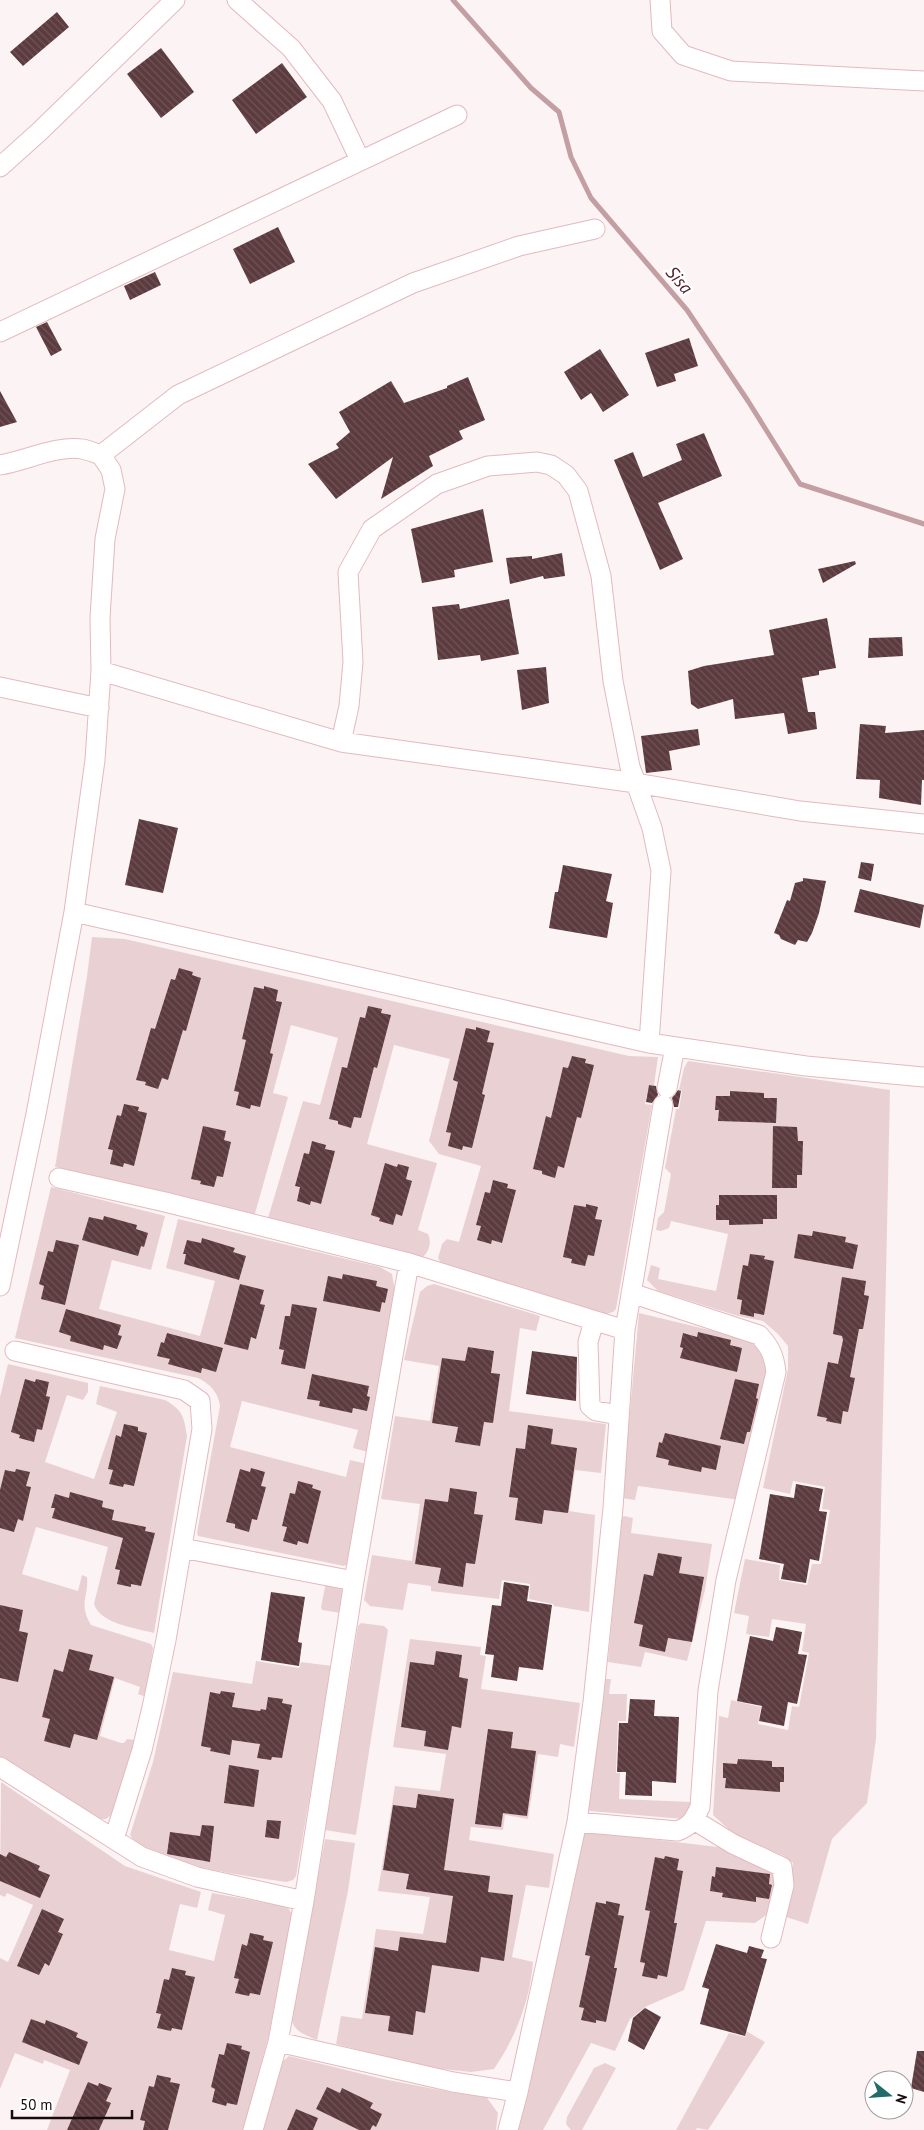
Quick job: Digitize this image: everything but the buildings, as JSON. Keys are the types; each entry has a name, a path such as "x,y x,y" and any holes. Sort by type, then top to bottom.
{"street":[{"path":"0,167 39,132 175,0"},
{"path":"237,0 291,48 332,101 360,160"},
{"path":"660,0 662,31 683,55 731,71 924,81"},
{"path":"0,332 457,115"},
{"path":"101,455 178,395 413,283 519,246 595,229"},
{"path":"0,465 50,452 80,448 101,455 111,470 115,489 105,539 100,618 101,671 95,760 74,912 36,1114 0,1286"},
{"path":"341,742 349,706 353,662 348,572 372,529 436,484 488,466 537,462 551,465 566,475 578,491 601,576 613,681 630,767 652,828 660,871 649,1043"},
{"path":"101,671 341,742 636,784 800,811 924,824"},
{"path":"0,687 99,708"},
{"path":"74,912 649,1043 806,1066 924,1077"},
{"path":"508,2130 577,1822 594,1695 613,1508 625,1330 675,1047"},
{"path":"59,1178 165,1202 409,1263 625,1330"},
{"path":"253,2130 278,2042 304,1901 354,1581 409,1263"},
{"path":"577,1822 678,1831 688,1827 694,1820 700,1807 708,1691 726,1580 776,1372 774,1356 769,1345 758,1335 631,1293"},
{"path":"594,1321 588,1342 590,1406 596,1411 619,1415"},
{"path":"15,1351 184,1390 200,1401 202,1429 166,1640 142,1750 114,1839"},
{"path":"182,1548 354,1581"},
{"path":"0,1767 142,1857 197,1877 304,1901"},
{"path":"694,1820 733,1844 782,1867 784,1885 771,1938"},
{"path":"278,2042 453,2082 518,2092"}],"shaded area":[{"path":"92,937 125,939 629,1056 658,1057 654,1085 649,1085 645,1104 652,1105 616,1309 606,1314 441,1263 438,1258 442,1244 447,1239 459,1242 481,1166 439,1154 429,1141 450,1059 394,1045 367,1144 437,1163 418,1230 428,1234 430,1240 428,1250 422,1258 338,1234 268,1218 303,1101 320,1105 338,1038 291,1025 273,1093 288,1097 254,1217 55,1167"},
{"path":"688,1061 890,1090 876,1739 867,1803 832,1839 808,1924 786,1917 793,1863 784,1856 735,1835 713,1815 719,1716 728,1718 731,1700 761,1707 758,1724 788,1730 792,1706 799,1707 809,1653 802,1651 806,1624 772,1619 769,1637 746,1634 749,1616 734,1613 745,1559 780,1565 779,1580 807,1585 812,1564 821,1564 830,1510 822,1509 825,1487 793,1481 790,1494 763,1488 788,1369 788,1346 763,1321 738,1316 658,1291 647,1280 651,1265 660,1268 658,1279 716,1291 728,1234 671,1221 669,1228 661,1231 656,1230 658,1218 664,1212 671,1174 665,1168 676,1109 679,1109 682,1091 679,1090 684,1068"},
{"path":"51,1187 165,1216 151,1270 112,1260 99,1309 200,1336 215,1281 166,1268 178,1219 380,1267 392,1274 395,1291 368,1452 353,1448 358,1430 242,1401 230,1447 346,1477 350,1460 367,1464 348,1564 344,1566 198,1536 220,1406 213,1389 206,1383 198,1378 15,1338"},
{"path":"434,1284 540,1316 536,1331 520,1328 509,1411 606,1424 601,1473 575,1470 569,1511 595,1515 589,1612 554,1606 553,1604 529,1599 530,1584 502,1580 499,1599 431,1591 431,1586 408,1583 403,1610 370,1606 364,1600 372,1555 412,1561 420,1504 381,1499 395,1416 430,1421 439,1366 404,1360 420,1292 427,1286"},
{"path":"639,1313 751,1340 762,1345 770,1369 740,1500 638,1486 635,1500 622,1498"},
{"path":"8,1364 88,1383 88,1392 83,1400 67,1395 45,1462 94,1479 117,1412 96,1404 100,1386 165,1400 176,1407 182,1415 185,1424 187,1436 154,1633 111,1621 98,1611 94,1604 108,1547 36,1527 22,1574 78,1591 82,1575 87,1577 85,1611 91,1625 151,1644 153,1648 146,1697 138,1694 140,1687 115,1678 100,1736 121,1743 124,1743 127,1739 135,1740 114,1813 106,1819 97,1819 0,1759 0,1397"},
{"path":"624,1516 633,1518 631,1533 712,1544 705,1590 687,1661 645,1652 641,1667 608,1662 621,1518"},
{"path":"326,1582 346,1586 341,1613 322,1610"},
{"path":"361,1623 384,1626 388,1630 356,1835 325,1830 358,1626"},
{"path":"410,1639 481,1647 480,1655 486,1656 481,1689 580,1703 574,1747 560,1744 558,1757 538,1754 528,1819 505,1815 503,1830 471,1827 469,1840 554,1854 549,1888 526,1885 512,1957 533,1962 529,1990 521,2018 509,2044 494,2069 471,2072 424,2067 336,2044 341,2016 362,2019 376,1929 423,1934 430,1897 378,1891 395,1786 440,1791 446,1754 393,1747"},
{"path":"256,1661 299,1668 301,1662 332,1666 296,1876 293,1880 287,1882 227,1873 178,1861 157,1854 140,1845 130,1835 153,1762 173,1672 252,1684"},
{"path":"605,1679 611,1679 609,1694 627,1694 626,1721 618,1721 616,1773 620,1773 619,1799 692,1802 690,1811 683,1819 590,1811 586,1808"},
{"path":"1,1782 125,1866 201,1892 197,1908 180,1904 169,1950 214,1961 225,1915 208,1910 212,1893 283,1906 289,1909 292,1915 269,2034 244,2130 47,2130 70,2070 44,2060 43,2064 15,2053 0,2089 0,1958 8,1962 33,1905 7,1893 5,1897 0,1895"},
{"path":"591,1832 718,1847 767,1868 775,1876 772,1911 755,1923 706,1921 684,1990 647,2006 630,2019 615,2051 591,2043 543,2130 515,2130 583,1834"},
{"path":"325,1839 355,1843 348,1891 317,2040 297,2030 291,2017"},
{"path":"746,2031 765,2042 708,2130 697,2128 696,2130 676,2130 729,2033 745,2037"},
{"path":"289,2056 383,2079 455,2093 485,2095 498,2113 496,2130 263,2130 280,2064"},
{"path":"605,2063 616,2068 582,2130 571,2130 566,2124 567,2117 594,2068"}],"waterway":[{"name":"Sisa","path":"453,0 531,88 559,112 571,157 591,198 687,310 748,401 800,484 924,524"}]}
